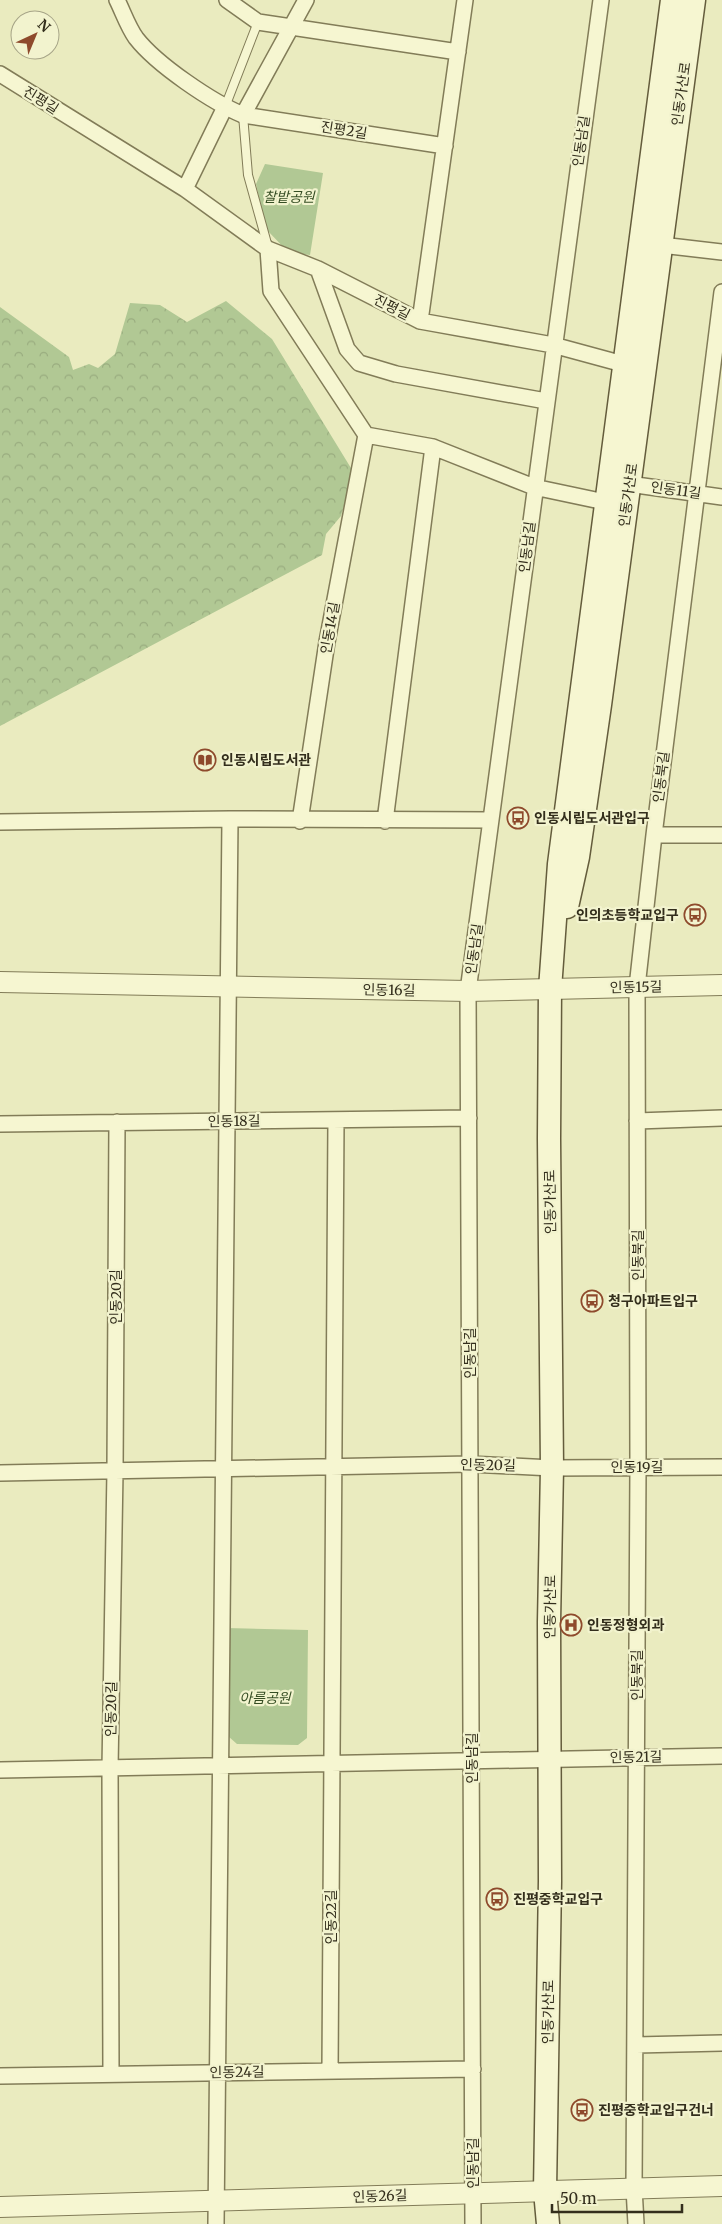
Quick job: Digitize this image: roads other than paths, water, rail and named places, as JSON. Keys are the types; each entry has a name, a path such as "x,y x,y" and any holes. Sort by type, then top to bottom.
{"main road":[{"name":"인동가산로","path":"548,2224 545,2191 550,1881 549,1622 552,1468 549,1149 550,989 559,864 672,0"},
{"name":"인동가산로","path":"550,989 578,857 694,0"}],"street":[{"name":"진평2길","path":"117,0 135,37 155,59 225,107 243,115 444,146"},
{"path":"227,0 258,22 458,52"},
{"path":"243,115 306,0"},
{"path":"420,321 465,0"},
{"name":"인동남길","path":"474,2224 468,991 553,345 601,0"},
{"name":"진평길","path":"0,74 185,189 268,249 318,269 420,321 553,345 623,364"},
{"path":"185,189 225,107"},
{"path":"661,245 722,252"},
{"path":"268,249 271,291 366,435 433,448 534,487 605,502"},
{"path":"318,269 347,349 359,363 396,374 546,401"},
{"name":"인동북길","path":"636,2224 634,2188 638,1467 637,987 654,835 722,292"},
{"name":"인동14길","path":"300,821 327,642 366,435"},
{"path":"385,821 433,448"},
{"name":"인동11길","path":"629,484 722,497"},
{"path":"216,2224 218,1766 224,1469 230,819"},
{"path":"0,822 230,819 300,821 491,820"},
{"path":"654,835 722,835"},
{"name":"인동16길","path":"0,982 228,988 468,991 550,989"},
{"name":"인동15길","path":"550,989 722,985"},
{"name":"인동18길","path":"0,1124 469,1118"},
{"path":"637,1121 722,1118"},
{"path":"331,1763 336,1120"},
{"name":"인동20길","path":"110,1768 115,1471 117,1122"},
{"name":"인동20길","path":"0,1473 470,1464 552,1468"},
{"name":"인동19길","path":"552,1468 722,1466"},
{"name":"인동21길","path":"549,1759 722,1756"},
{"path":"0,1770 549,1759"},
{"name":"인동22길","path":"330,2071 331,1763"},
{"path":"110,1768 111,2073"},
{"path":"636,2045 722,2043"},
{"name":"인동24길","path":"0,2076 473,2069"},
{"name":"인동26길","path":"0,2208 722,2186"}],"lane":[{"path":"225,107 258,22"},
{"path":"243,115 248,175 268,249"}],"place":[{"name":"인동시립도서관","path":"205,760"},
{"name":"인동시립도서관입구","path":"518,818"},
{"name":"인의초등학교입구","path":"695,915"},
{"name":"청구아파트입구","path":"592,1301"},
{"name":"인동정형외과","path":"571,1625"},
{"name":"진평중학교입구","path":"497,1899"},
{"name":"진평중학교입구건너","path":"582,2110"}],"park label":[{"name":"찰밭공원","path":"289,197"},
{"name":"아름공원","path":"265,1698"}]}
